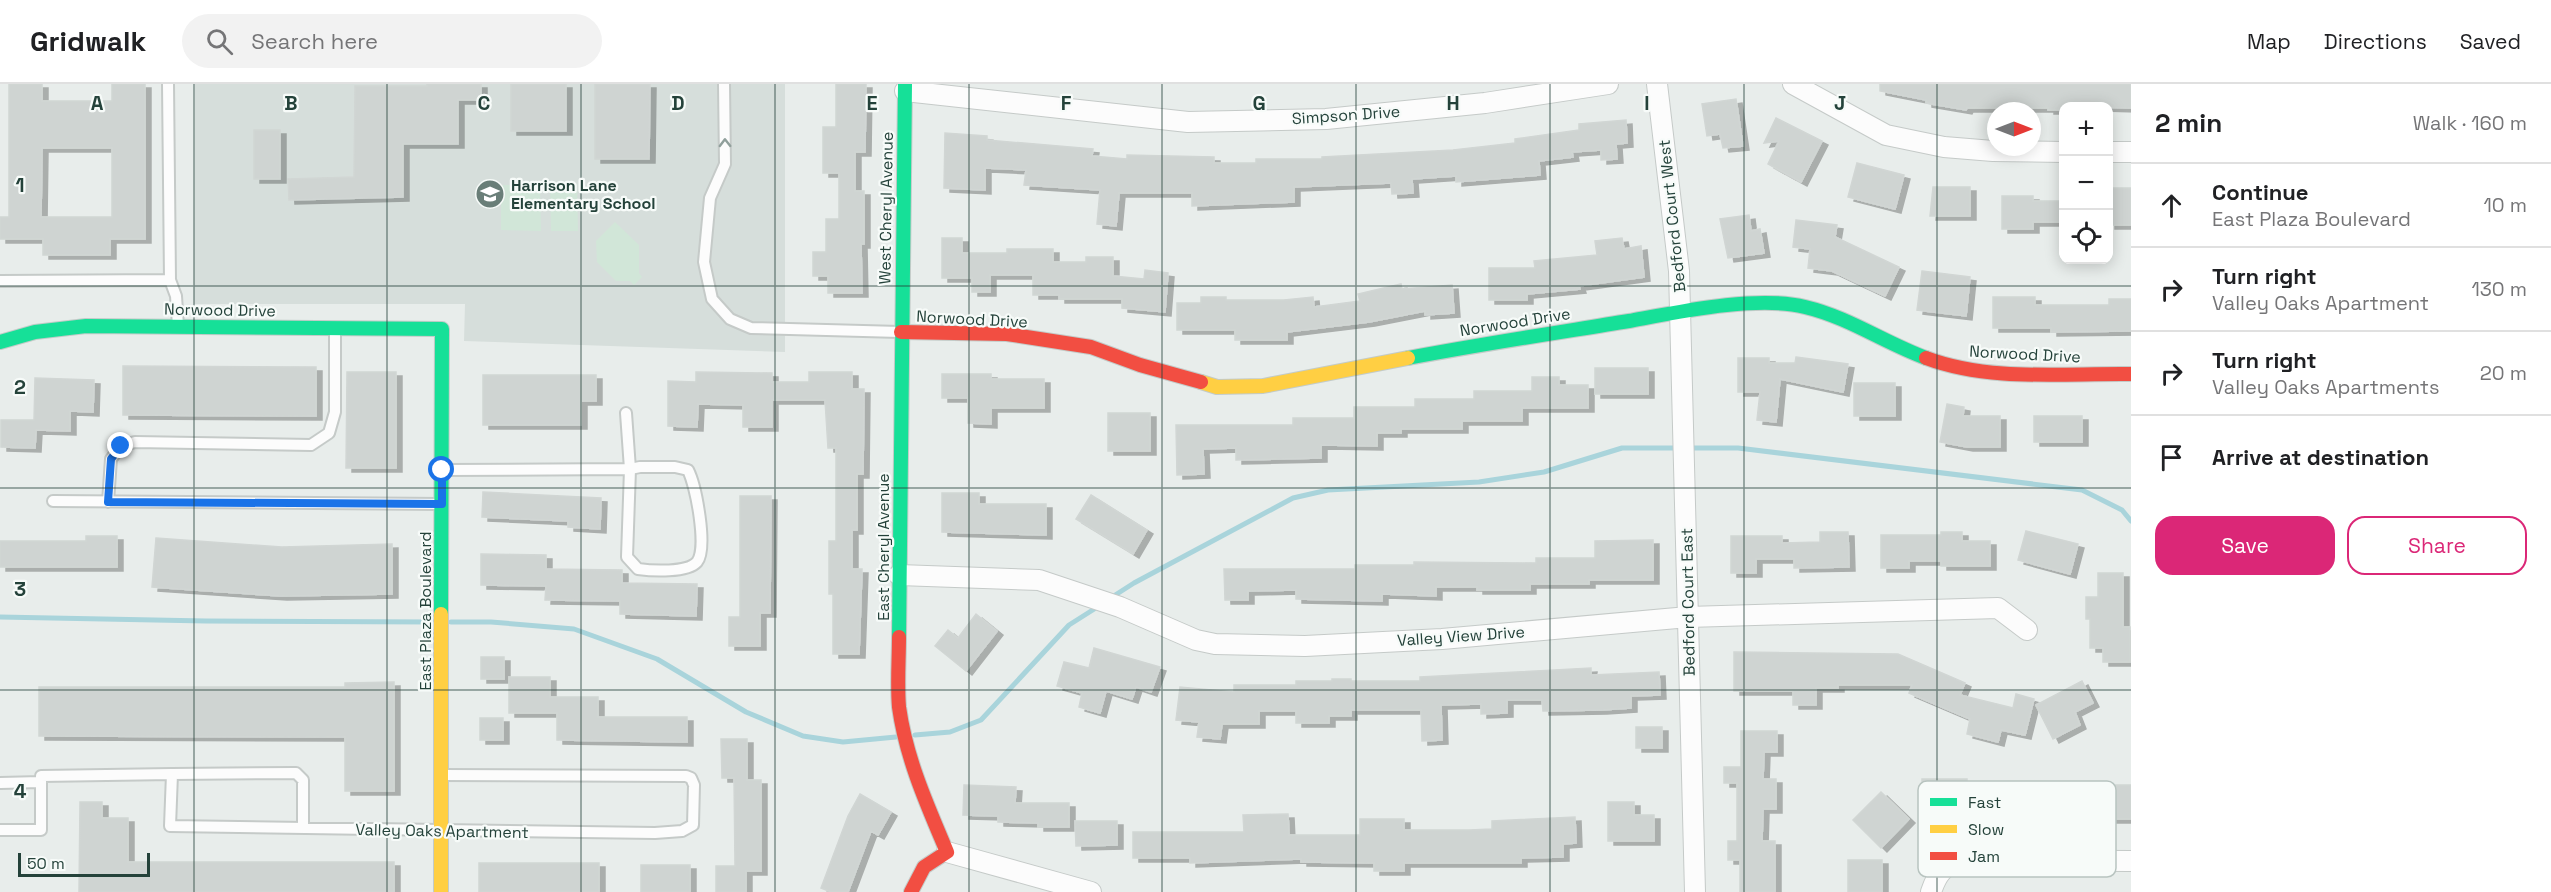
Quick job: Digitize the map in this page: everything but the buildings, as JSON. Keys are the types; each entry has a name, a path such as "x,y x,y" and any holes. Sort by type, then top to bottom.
{"street":[{"name":"Simpson Drive","path":"905,87 1188,122 1326,119 1485,104 1608,84"},
{"name":"Bedford Court West","path":"1658,84 1680,271 1681,312"},
{"path":"1792,84 1886,135 1944,147 1993,152 2059,152"},
{"name":"West Cheryl Avenue","path":"901,332 905,87"},
{"path":"2113,152 2131,152"},
{"name":"Norwood Drive","path":"901,332 1007,334 1091,347 1140,365 1217,387 1263,386 1451,350 1681,312 1768,302 1803,306 1835,315 1906,351 1947,366 2006,373 2131,374"},
{"name":"Bedford Court East","path":"1681,312 1695,892"},
{"name":"Norwood Drive","path":"0,342 35,332 86,326 442,330"},
{"name":"East Plaza Boulevard","path":"441,892 442,330"},
{"name":"East Cheryl Avenue","path":"901,332 899,704 909,754 947,852"},
{"name":"Valley View Drive","path":"899,574 1039,580 1120,607 1205,642 1305,646 1442,639 1688,617 1998,608 2027,630"},
{"path":"911,892 924,867 947,852 1091,892"},
{"path":"2116,861 2131,861"},
{"path":"1931,892 1937,877"}],"lane":[{"path":"168,84 170,280 176,296 178,326"},
{"path":"724,84 725,164 710,198 704,262 712,299 730,319 751,328 901,332"},
{"path":"0,281 170,280"},
{"path":"108,502 111,459 121,446 135,442 311,445 328,433 335,412 335,328"},
{"path":"442,470 630,469 675,467 688,470 697,498 700,531 700,554 698,561 693,565 670,571 651,571 638,569 627,557 630,469 626,413"},
{"path":"53,501 442,504"},
{"path":"0,830 41,830 41,776 296,773 303,780 303,828"},
{"name":"Valley Oaks Apartment","path":"172,774 170,826 655,833 682,831 693,825 694,785 691,778 686,776 441,775"},
{"path":"0,783 41,783"}],"shaded area":[{"name":"Harrison Lane Elementary School","path":"195,84 785,84 785,352 464,341 465,304 194,304"}],"green space":[{"path":"577,184 578,231 551,231 550,185"},
{"path":"501,185 540,185 541,231 501,230"},
{"path":"615,222 639,245 639,273 642,277 634,285 630,281 616,281 597,262 596,241"}],"waterway":[{"path":"1109,599 1134,583 1293,498 1328,490 1479,482 1544,472 1622,448 1738,448 2082,490 2122,510 2131,521"},
{"path":"915,735 950,732 981,720 1069,625 1099,606"},
{"path":"0,617 433,622"},
{"path":"451,622 491,622 574,629 657,659 746,712 803,736 843,742 896,737"}],"traffic: fast":[{"path":"899,637 905,84"},
{"path":"1408,358 1694,309 1764,303 1786,304 1821,311 1926,358"},
{"path":"0,342 35,332 86,326 442,329 441,614"}],"traffic: slow":[{"path":"1201,382 1217,387 1263,386 1408,358"},
{"path":"441,614 441,892"}],"traffic: jam":[{"path":"901,332 1007,334 1091,347 1140,365 1201,382"},
{"path":"1926,358 1950,366 2001,373 2131,374"},
{"path":"899,637 898,698 902,726 918,781 947,852 924,867 911,892"}],"place":[{"name":"Harrison Lane Elementary School","path":"490,194"}],"route":[{"path":"121,446 111,459 108,502 442,504 442,470"}]}
